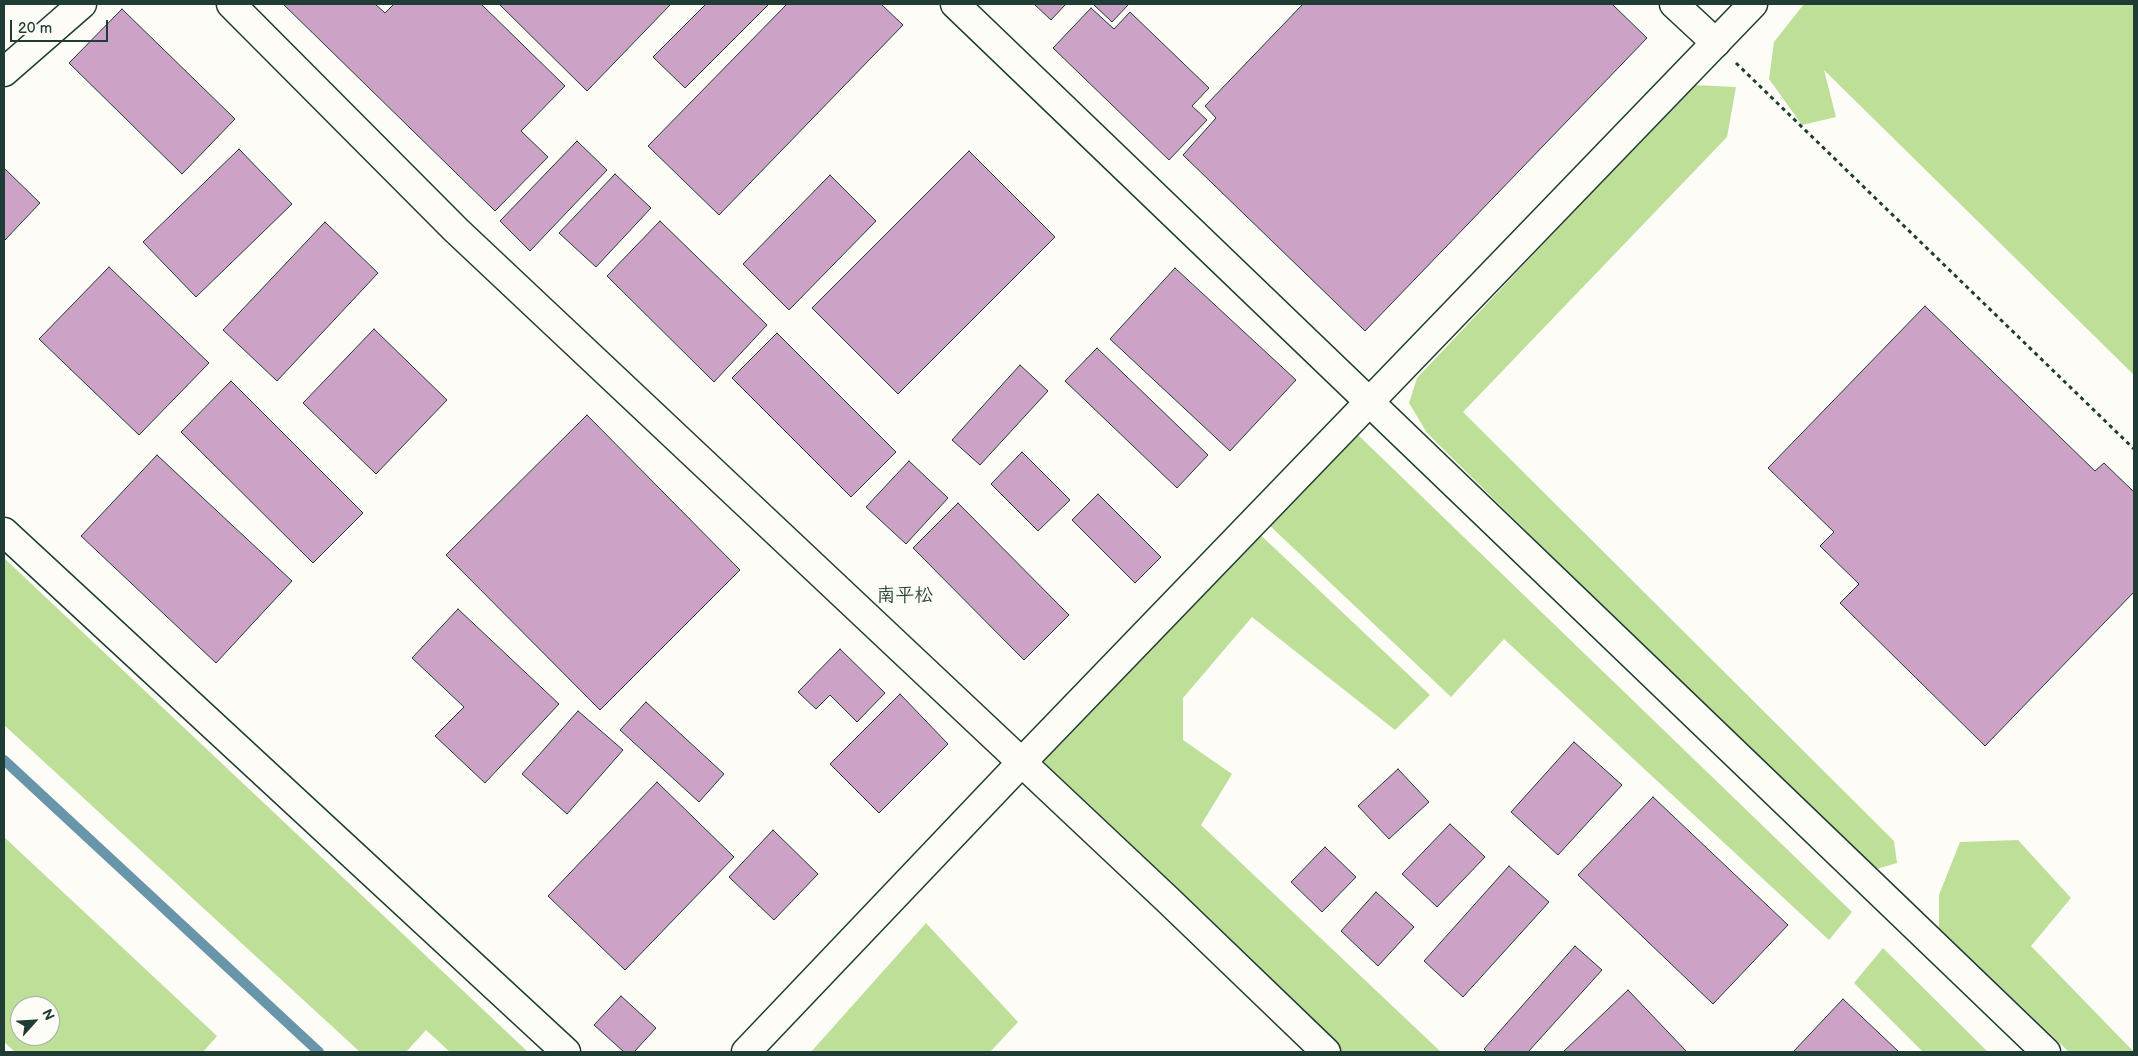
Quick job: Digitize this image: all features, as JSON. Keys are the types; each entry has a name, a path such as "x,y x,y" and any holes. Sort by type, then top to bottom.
{"street":[{"path":"4,72 82,4"},
{"path":"231,4 456,230 1326,1052"},
{"path":"956,4 2046,1052"},
{"path":"1674,4 1716,43"},
{"path":"746,1052 1021,763 1753,4"},
{"path":"4,532 566,1052"}],"path":[{"path":"1716,43 2134,449"}],"green space":[{"path":"1804,4 2134,4 2134,375 1824,70 1836,117 1802,125 1769,79 1774,42"},
{"path":"1693,85 1736,87 1727,137 1463,412 1894,841 1897,863 1870,871 1427,433 1409,403 1417,378"},
{"path":"1355,432 1852,912 1829,940 1504,639 1451,697 1267,523"},
{"path":"1251,526 1430,695 1395,730 1252,617 1183,698 1183,740 1232,774 1201,825 1441,1052 1325,1052 1021,763"},
{"path":"4,558 528,1052 450,1052 426,1030 406,1052 360,1052 4,725"},
{"path":"4,837 217,1036 203,1052 15,1052 4,1042"},
{"path":"2018,840 2071,898 2031,946 2134,1052 2069,1052 1939,928 1939,895 1960,842"},
{"path":"926,923 1018,1022 990,1052 811,1052"},
{"path":"1883,948 1988,1052 1923,1052 1854,983"}],"building":[{"path":"283,4 375,4 385,13 394,4 481,4 565,86 521,131 548,157 495,211"},
{"path":"499,4 671,4 587,91"},
{"path":"706,4 769,4 685,88 653,57"},
{"path":"787,4 881,4 903,25 719,215 648,146"},
{"path":"1034,4 1066,4 1051,20"},
{"path":"1093,4 1129,4 1112,22"},
{"path":"1303,4 1612,4 1647,38 1365,331 1183,155 1216,118 1205,106"},
{"path":"1091,8 1114,29 1130,12 1209,88 1192,106 1207,120 1169,160 1053,48"},
{"path":"122,9 235,119 182,174 69,63"},
{"path":"577,141 607,170 530,251 500,221"},
{"path":"239,149 292,204 196,297 143,242"},
{"path":"969,151 1055,237 898,394 812,308"},
{"path":"4,168 40,203 4,241"},
{"path":"615,174 651,208 596,267 559,233"},
{"path":"830,175 876,221 789,310 743,264"},
{"path":"660,221 767,325 714,382 607,276"},
{"path":"325,222 378,273 277,381 223,330"},
{"path":"109,267 209,363 139,435 39,339"},
{"path":"1175,268 1296,380 1230,451 1110,339"},
{"path":"1925,306 2095,471 2104,463 2134,492 2134,592 1985,746 1840,603 1859,584 1820,546 1834,532 1768,468"},
{"path":"374,329 447,400 376,474 303,403"},
{"path":"777,333 896,452 851,497 732,378"},
{"path":"1097,348 1208,455 1177,488 1065,381"},
{"path":"1020,365 1048,391 980,465 952,440"},
{"path":"231,381 363,513 313,563 181,432"},
{"path":"587,415 740,570 600,710 446,555"},
{"path":"1022,452 1070,500 1038,531 991,484"},
{"path":"157,455 292,581 216,663 81,536"},
{"path":"909,461 948,498 906,544 866,507"},
{"path":"1098,494 1161,557 1135,583 1072,520"},
{"path":"958,503 1069,615 1024,660 913,548"},
{"path":"458,609 559,704 485,783 435,736 464,707 412,658"},
{"path":"840,649 885,693 857,722 830,695 816,709 798,692"},
{"path":"900,694 948,744 879,813 830,764"},
{"path":"646,702 724,774 699,802 620,730"},
{"path":"578,711 623,750 567,814 522,774"},
{"path":"1574,742 1622,785 1558,855 1511,812"},
{"path":"1398,769 1429,802 1389,839 1358,806"},
{"path":"657,782 734,857 625,970 548,896"},
{"path":"1653,797 1788,925 1713,1004 1578,875"},
{"path":"1450,824 1485,857 1437,907 1402,874"},
{"path":"773,830 818,874 774,920 729,877"},
{"path":"1325,847 1356,877 1322,912 1291,882"},
{"path":"1509,866 1549,902 1463,997 1424,961"},
{"path":"1376,892 1414,927 1378,966 1341,931"},
{"path":"1575,946 1602,970 1528,1052 1487,1052 1484,1049"},
{"path":"1628,990 1687,1052 1563,1052"},
{"path":"621,996 656,1028 634,1052 624,1052 594,1025"},
{"path":"1843,999 1899,1052 1793,1052"}],"waterway":[{"path":"4,760 319,1052"}],"district":[{"name":"南平松","path":"905,596"}]}
